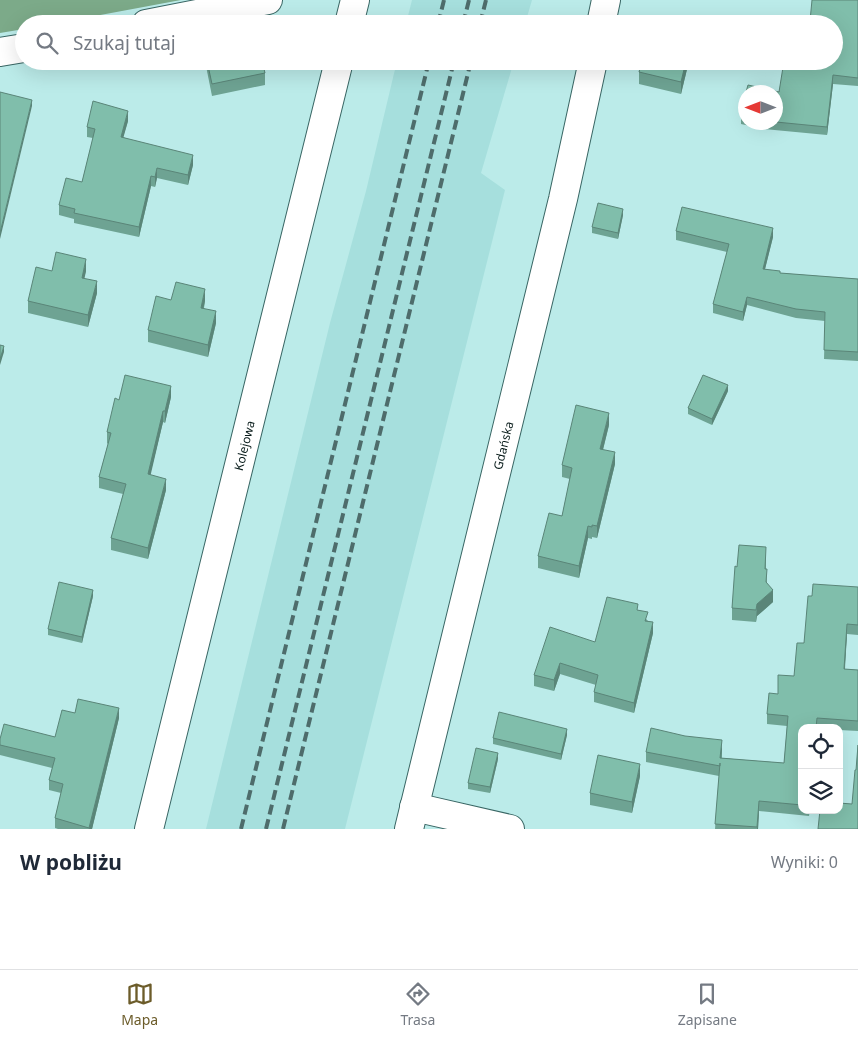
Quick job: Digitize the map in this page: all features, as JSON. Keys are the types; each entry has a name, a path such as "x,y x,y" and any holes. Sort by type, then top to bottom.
{"street":[{"path":"192,15 268,0"},
{"path":"351,15 355,0"},
{"path":"603,15 606,0"},
{"path":"0,52 15,50"},
{"name":"Kolejowa","path":"150,829 338,70"},
{"name":"Gdańska","path":"412,818 563,199 591,70"},
{"path":"412,818 510,829"}],"shaded area":[{"path":"412,0 532,0 528,15 408,15"},
{"path":"395,70 511,70 481,173 505,190 345,829 206,829 330,323 366,191"}],"green space":[{"path":"0,0 181,0 100,15 15,15 15,30 0,33"}],"building":[{"path":"812,0 858,0 858,78 833,75 827,127 783,123 783,85 780,85 783,70 843,70 843,15 811,15"},
{"path":"209,70 264,70 265,73 212,84"},
{"path":"640,70 684,70 681,82 639,72"},
{"path":"0,92 32,100 0,233"},
{"path":"93,101 128,111 121,137 193,155 188,175 157,168 155,177 151,176 139,227 74,213 75,209 59,205 66,178 82,182 95,129 87,127"},
{"path":"598,203 623,209 618,233 592,227"},
{"path":"682,207 773,228 763,269 780,271 780,273 858,279 858,352 824,350 825,312 796,309 747,297 743,312 713,304 729,244 676,231"},
{"path":"56,252 86,259 82,278 97,281 88,315 28,301 36,267 52,271"},
{"path":"176,282 205,289 201,308 216,311 208,345 148,330 156,296 171,300"},
{"path":"0,345 4,346 0,359"},
{"path":"125,375 171,386 148,474 166,479 148,548 111,538 126,484 99,477 111,433 107,432 115,398 119,400"},
{"path":"703,375 728,385 712,419 688,408"},
{"path":"576,405 609,413 600,449 615,452 597,526 588,526 579,566 538,556 549,513 562,516 572,468 562,465"},
{"path":"739,545 766,547 766,582 773,590 757,604 756,610 732,608 735,566 737,567"},
{"path":"59,582 93,590 82,637 48,629"},
{"path":"813,584 858,587 858,625 847,624 844,669 858,670 858,721 817,718 816,724 798,724 798,805 759,801 757,827 715,824 720,766 646,752 651,728 685,736 722,740 720,758 784,763 788,716 767,714 769,693 778,694 778,675 794,676 797,643 804,643 808,596 812,596"},
{"path":"607,597 638,604 637,610 648,612 645,621 653,622 634,703 594,692 598,675 560,663 554,680 534,675 550,627 595,642"},
{"path":"78,699 119,708 89,828 55,818 63,784 49,780 55,758 0,745 4,724 55,737 62,710 75,713"},
{"path":"499,712 567,729 561,754 493,738"},
{"path":"858,745 858,829 818,829 820,814 843,814 843,803 852,804"},
{"path":"476,748 498,753 490,787 468,783"},
{"path":"598,755 640,764 632,802 590,793"}],"railway":[{"path":"440,15 444,0"},
{"path":"465,15 469,0"},
{"path":"482,15 486,0"},
{"path":"241,829 427,70"},
{"path":"266,829 452,70"},
{"path":"283,829 469,70"}]}
